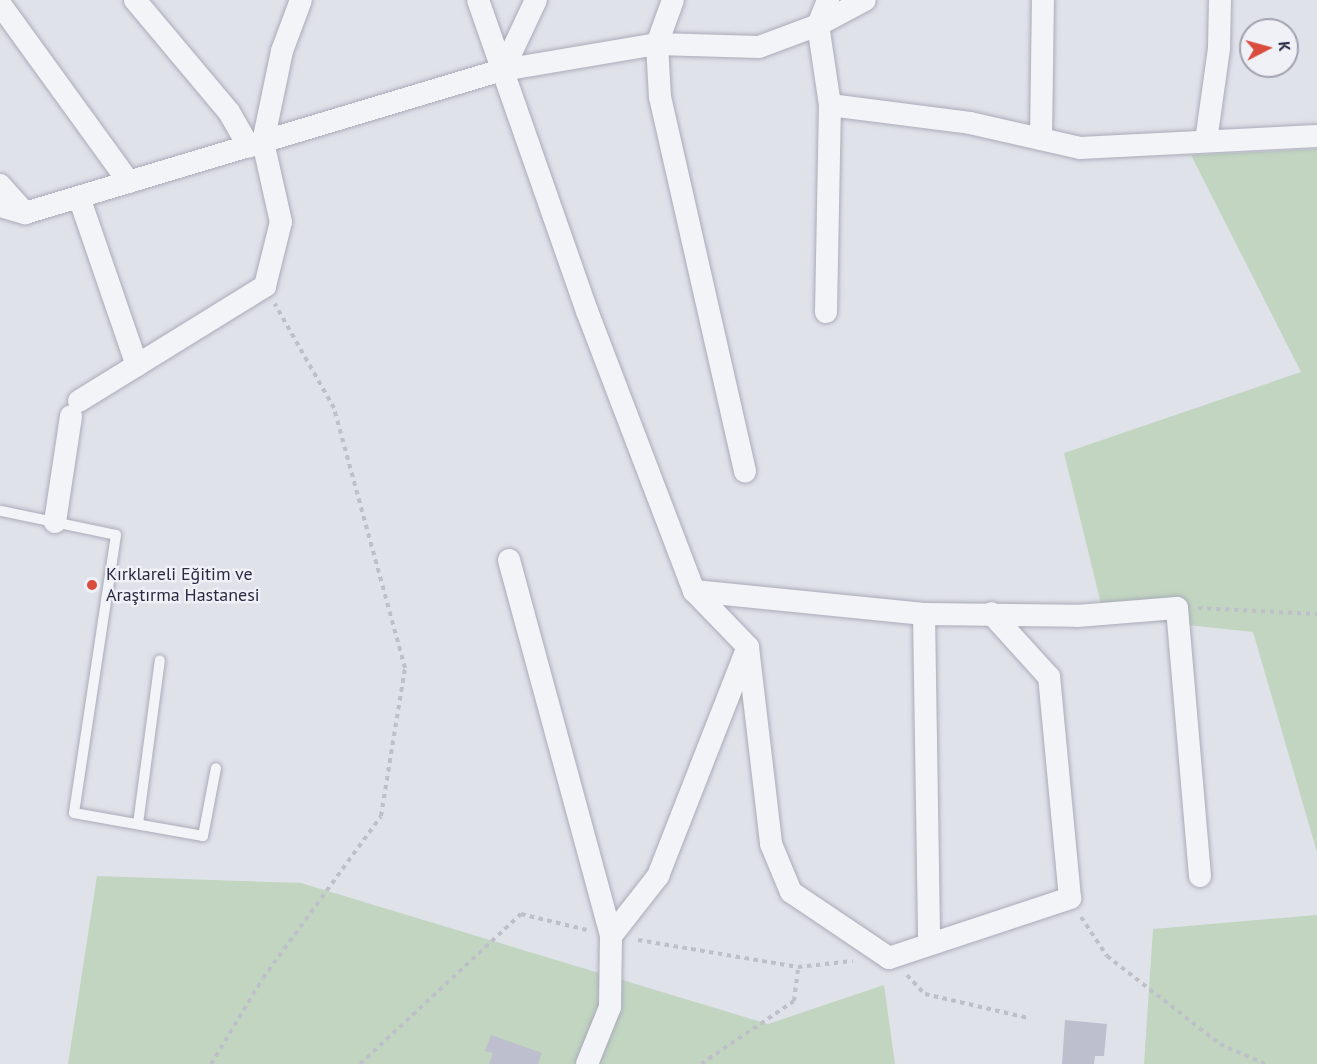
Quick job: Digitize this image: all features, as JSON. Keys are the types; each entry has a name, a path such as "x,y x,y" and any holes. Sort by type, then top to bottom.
{"street":[{"path":"55,522 75,408 137,365 265,286 281,222 256,144 135,0"},
{"path":"256,144 282,51 301,0"},
{"path":"478,0 587,311 694,591 748,647 771,844 791,892 889,958 929,941 1070,898 1049,677 990,613"},
{"path":"504,70 536,0"},
{"path":"673,0 657,44 660,97 745,471"},
{"path":"826,312 830,105 818,25 828,0"},
{"path":"0,206 25,213 504,70 657,44 759,47 818,25 865,0"},
{"path":"1041,139 1042,0"},
{"path":"1206,141 1220,48 1220,0"},
{"path":"0,4 129,182"},
{"path":"830,105 970,123 1080,148 1317,136"},
{"path":"0,185 25,213"},
{"path":"79,197 137,365"},
{"path":"509,560 611,936 610,1006 587,1064"},
{"path":"694,591 924,614 990,613 1077,616 1177,608 1200,876"},
{"path":"924,614 929,941"},
{"path":"611,936 658,876 748,647"}],"lane":[{"path":"1,511 116,535 74,813 203,836 216,768"},
{"path":"138,824 160,660"}],"path":[{"path":"211,1064 263,978 381,816 405,668 334,408 265,286"},
{"path":"1177,608 1317,614"},
{"path":"1070,898 1103,952 1220,1044 1265,1064"},
{"path":"360,1064 521,915 611,936 798,967 889,958 925,994 1028,1018"},
{"path":"701,1064 794,1001 798,967"}],"green space":[{"path":"1317,149 1317,852 1253,632 1104,616 1064,453 1301,372 1191,155"},
{"path":"97,876 301,883 768,1024 884,985 895,1064 68,1064"},
{"path":"1317,915 1317,1064 1144,1064 1153,929"}],"building":[{"path":"1065,1020 1107,1024 1104,1056 1095,1056 1094,1064 1062,1064"},
{"path":"491,1035 542,1053 538,1064 489,1064 493,1053 485,1051"}],"place":[{"name":"Kırklareli Eğitim ve Araştırma Hastanesi","path":"92,585"}]}
